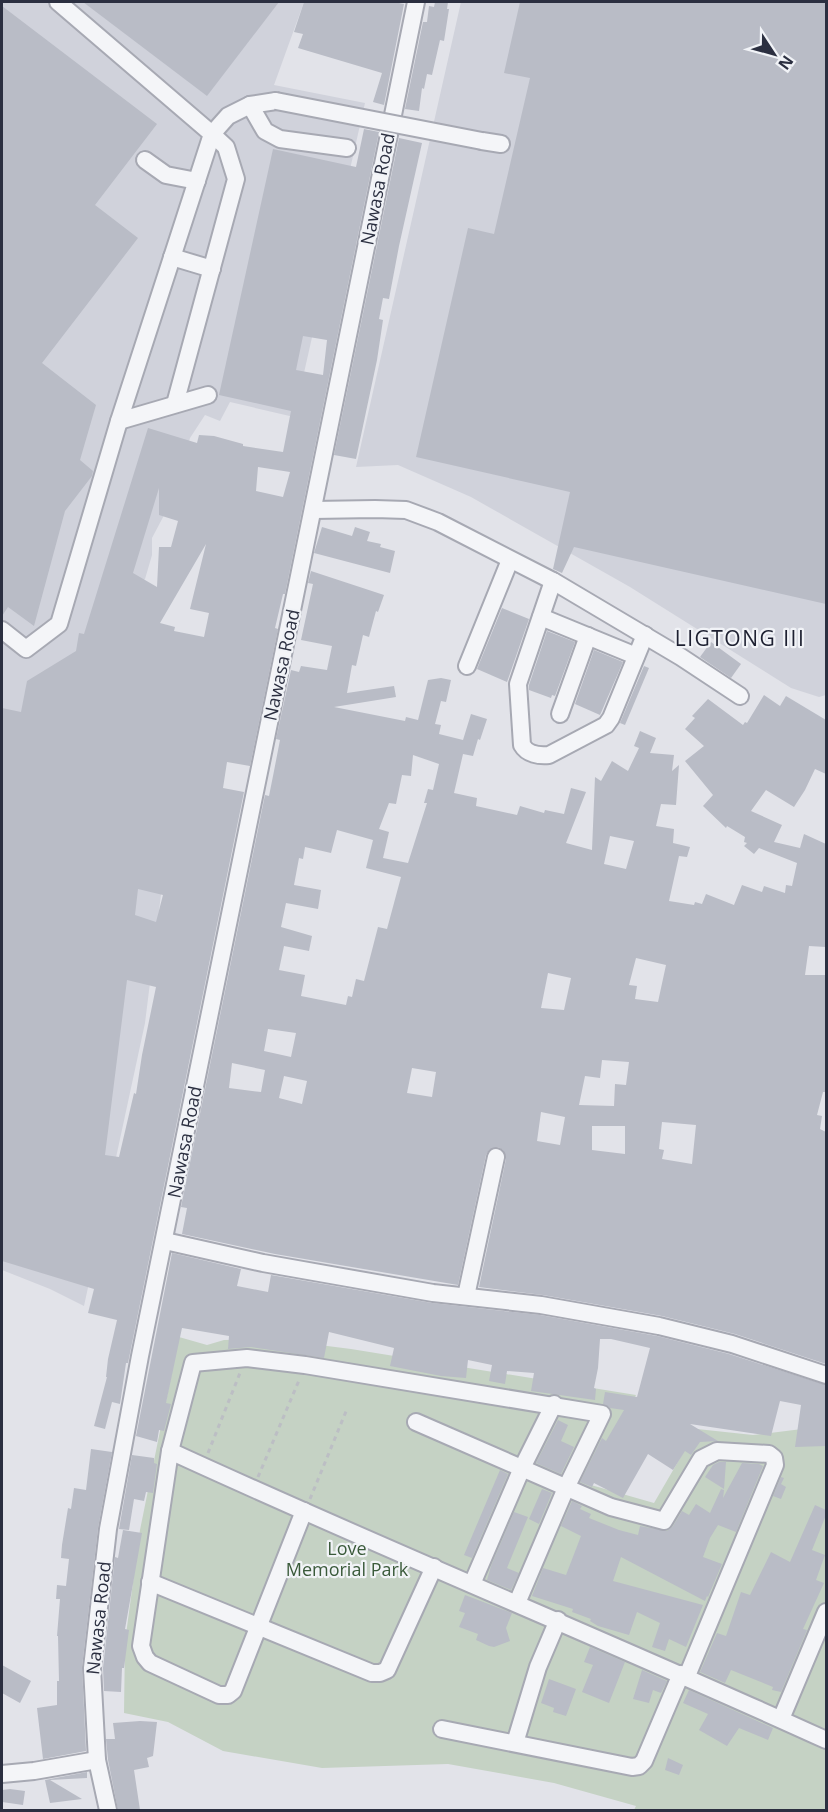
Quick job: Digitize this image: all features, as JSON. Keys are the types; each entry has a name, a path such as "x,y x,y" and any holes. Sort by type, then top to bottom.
{"street":[{"path":"58,2 226,147 236,179 175,404"},
{"name":"Nawasa Road","path":"108,1810 97,1760 93,1716 93,1657 108,1529 140,1356 416,2"},
{"path":"2,630 26,649 59,624 120,421 212,134 228,116 250,105 276,101 501,144"},
{"path":"250,105 265,131 280,139 347,148"},
{"path":"145,160 166,175 197,181"},
{"path":"172,257 212,269"},
{"path":"120,421 208,394"},
{"path":"314,510 406,510 438,522 554,580 740,696"},
{"path":"467,666 510,560"},
{"path":"554,580 518,684 522,745 529,752 541,756 549,755 606,725 611,718 645,635"},
{"path":"541,617 636,656"},
{"path":"560,714 588,636"},
{"path":"466,1296 496,1157"},
{"path":"165,1240 263,1263 433,1293 541,1305 659,1326 732,1344 826,1375"},
{"path":"304,1511 233,1691 228,1695 219,1695 150,1663 141,1646 150,1582 170,1451 193,1363 247,1358 305,1365 554,1404 602,1414 566,1488 517,1603"},
{"path":"472,1584 522,1468 554,1404"},
{"path":"416,1422 611,1507 664,1521 701,1459 717,1451 769,1454 774,1458 775,1465 684,1675 644,1761 639,1766 632,1767 442,1730"},
{"path":"170,1451 684,1675 826,1740"},
{"path":"150,1582 372,1673 380,1673 387,1670 434,1567"},
{"path":"781,1719 826,1612"},
{"path":"515,1743 538,1667 558,1620"},
{"path":"2,1774 97,1760"}],"path":[{"path":"202,1466 247,1358"},
{"path":"253,1487 305,1365"},
{"path":"304,1511 347,1409"}],"shaded area":[{"path":"2,2 304,2 274,85 365,103 294,417 230,402 220,421 205,415 190,438 170,504 152,538 152,555 145,579 132,590 169,830 145,1023 84,1306 50,1289 2,1270"},
{"path":"461,2 826,2 826,695 819,697 791,688 630,587 471,497 398,465 356,467"}],"green space":[{"name":"Love Memorial Park","path":"179,1337 207,1345 224,1340 272,1339 351,1349 636,1395 591,1485 654,1503 697,1429 753,1435 818,1427 826,1430 826,1810 634,1810 636,1806 554,1783 448,1764 322,1768 223,1751 168,1722 124,1713 125,1642 140,1530"}],"building":[{"path":"83,2 279,2 207,96"},
{"path":"304,2 404,4 384,105 373,102 382,73 298,48 303,34 294,32"},
{"path":"435,2 448,2 444,41 440,40 432,75 427,74 424,89 422,88 419,111 405,109 423,22 427,22 429,6 434,7"},
{"path":"520,2 826,2 826,604 574,547 562,573 553,569 570,492 416,457 468,228 494,234 530,78 504,73"},
{"path":"2,6 157,124 95,205 138,238 42,363 96,405 80,460 93,471 92,476 65,511 34,626 8,607 2,616"},
{"path":"364,129 379,132 285,594 283,594 275,628 278,629 250,766 227,762 223,788 244,792 128,1363 126,1363 120,1404 112,1402 105,1429 94,1426 107,1377 108,1359 117,1320 88,1313 94,1289 2,1261 2,708 21,712 27,681 76,651 79,633 84,634 148,428 197,443 199,435 214,436 243,444 243,446 283,452 291,411 219,395 273,149 356,167","holes":["303,336 327,340 323,375 296,370","258,467 290,472 283,497 256,491","159,488 159,515 178,521 171,547 159,547 157,587 133,573","206,544 190,609 209,613 204,637 174,631 175,627 160,623","138,889 163,895 156,922 135,915","127,980 156,987 136,1094 134,1093 119,1157 105,1155"]},
{"path":"399,138 422,143 389,299 383,298 379,319 383,320 377,360 356,459 334,455"},
{"path":"322,527 352,536 355,527 370,532 367,541 381,544 380,547 395,551 390,573 314,553"},
{"path":"311,571 384,595 378,612 376,611 369,637 363,635 356,666 352,665 347,693 394,686 396,697 334,707 405,721 406,717 418,720 428,680 441,678 451,680 446,702 441,701 435,724 441,725 439,734 463,740 471,714 487,719 473,756 463,754 454,793 477,798 476,806 517,815 520,806 544,813 545,810 564,814 571,788 586,792 566,843 592,850 595,777 601,781 612,761 628,771 639,748 634,746 640,731 656,738 650,753 674,755 672,771 679,765 676,805 661,804 656,826 674,829 673,843 690,847 687,857 679,856 669,901 702,904 706,894 734,905 742,885 762,892 764,886 785,893 786,885 792,886 797,863 759,848 754,854 744,846 747,843 744,842 745,837 727,826 726,828 703,806 713,795 685,761 704,746 685,729 695,718 692,716 708,699 743,725 747,723 764,695 780,706 786,696 826,720 826,774 815,769 794,807 766,790 751,811 782,825 774,842 800,848 804,834 826,844 826,947 809,946 805,975 826,975 826,1092 823,1092 817,1115 822,1116 820,1129 826,1132 826,1364 735,1334 662,1316 543,1295 479,1287 506,1159 503,1150 498,1147 489,1150 486,1155 458,1285 275,1254 182,1234 187,1208 181,1207 265,795 269,796 280,740 276,739 291,670 299,672 301,666 327,670 332,646 301,640 313,584 308,583","holes":["413,755 439,764 433,790 428,789 424,803 427,803 408,863 383,858 389,832 379,829 389,803 396,804 402,775 411,776","337,830 373,840 366,868 401,877 387,929 378,927 364,981 356,979 352,997 348,996 346,1005 301,996 305,975 279,970 284,946 309,951 312,936 281,927 286,903 318,909 321,890 294,885 299,858 303,859 305,847 331,853","610,836 634,841 626,869 604,864","636,958 666,965 658,1002 635,999 637,986 629,985","548,973 571,978 564,1010 541,1008","268,1029 296,1033 291,1057 264,1051","602,1060 629,1062 626,1085 615,1084 614,1106 579,1105 585,1076 600,1078","232,1063 265,1070 261,1092 229,1088","412,1068 436,1072 432,1097 407,1093","284,1076 307,1081 302,1104 279,1098","541,1112 565,1117 560,1145 537,1141","662,1122 696,1125 692,1164 662,1159 664,1150 659,1149","592,1126 625,1126 625,1154 592,1150"]},
{"path":"502,608 529,619 507,682 477,669"},
{"path":"547,631 575,642 555,696 552,695 551,698 529,690"},
{"path":"711,642 741,664 731,678 700,657"},
{"path":"594,650 623,662 600,715 575,704"},
{"path":"644,666 649,668 625,725 620,723"},
{"path":"172,1253 241,1269 237,1286 268,1292 271,1275 432,1303 540,1315 657,1336 729,1354 826,1385 826,1446 795,1447 801,1405 780,1401 771,1436 690,1424 718,1441 700,1442 691,1455 685,1451 673,1470 648,1454 623,1498 594,1483 592,1487 580,1482 602,1438 606,1441 624,1410 610,1408 603,1404 605,1392 637,1397 650,1348 611,1339 600,1339 594,1388 596,1389 595,1400 531,1391 534,1373 507,1371 505,1384 489,1381 492,1365 468,1360 466,1378 441,1376 390,1366 394,1348 329,1332 324,1358 251,1347 228,1349 229,1336 182,1328 166,1403 171,1404 164,1431 159,1430 157,1442 136,1436"},
{"path":"558,1420 568,1425 561,1441 574,1447 561,1474 536,1463"},
{"path":"91,1449 112,1452 98,1528 82,1667 86,1751 43,1759 37,1708 57,1705 57,1681 59,1681 57,1636 60,1599 56,1599 57,1585 66,1586 69,1559 61,1558 62,1545 74,1488 86,1490"},
{"path":"132,1455 154,1458 154,1463 157,1464 153,1493 146,1492 144,1501 134,1499 129,1530 119,1529"},
{"path":"726,1462 724,1489 705,1477 713,1465"},
{"path":"742,1463 763,1466 736,1532 718,1525 710,1538 703,1557 722,1564 705,1601 621,1557 613,1581 703,1605 686,1647 669,1639 665,1651 652,1647 660,1623 637,1612 629,1635 598,1626 590,1621 591,1619 572,1612 573,1609 532,1596 543,1568 566,1575 581,1536 561,1526 572,1501 582,1506 580,1509 591,1514 589,1518 619,1530 638,1535 640,1526 667,1531 682,1511 689,1515 696,1504 710,1513 721,1489 724,1490 723,1498"},
{"path":"500,1470 508,1474 472,1558 464,1555"},
{"path":"781,1477 784,1478 781,1484 786,1487 781,1499 773,1496"},
{"path":"542,1489 552,1493 539,1524 529,1519"},
{"path":"815,1505 826,1510 812,1550 825,1555 816,1580 824,1583 803,1629 807,1630 781,1692 731,1670 725,1683 700,1672 717,1633 726,1636 741,1592 750,1595 771,1552 790,1562"},
{"path":"514,1512 528,1517 507,1568 519,1573 511,1590 487,1580"},
{"path":"123,1530 142,1533 125,1629 129,1630 124,1668 122,1668 121,1692 104,1691 103,1668 115,1557 118,1558"},
{"path":"465,1595 512,1613 506,1628 510,1641 494,1647 489,1646 476,1640 478,1634 459,1627 465,1613 459,1611"},
{"path":"590,1647 625,1662 609,1703 582,1692 593,1665 584,1662"},
{"path":"2,1665 31,1681 20,1703 2,1693"},
{"path":"642,1670 667,1681 661,1693 653,1690 649,1703 633,1699"},
{"path":"549,1679 576,1689 566,1716 553,1712 554,1708 541,1703"},
{"path":"689,1690 773,1728 768,1740 739,1728 727,1746 699,1730 708,1714 683,1703"},
{"path":"157,1722 153,1756 147,1758 149,1767 134,1770 140,1810 118,1810 106,1739 115,1739 113,1723"},
{"path":"668,1758 683,1765 679,1775 665,1770"},
{"path":"87,1772 87,1778 50,1780 82,1799 50,1803 45,1780"},
{"path":"2,1790 25,1791 23,1805 2,1802"}],"district":[{"name":"LIGTONG III","path":"740,639"}]}
